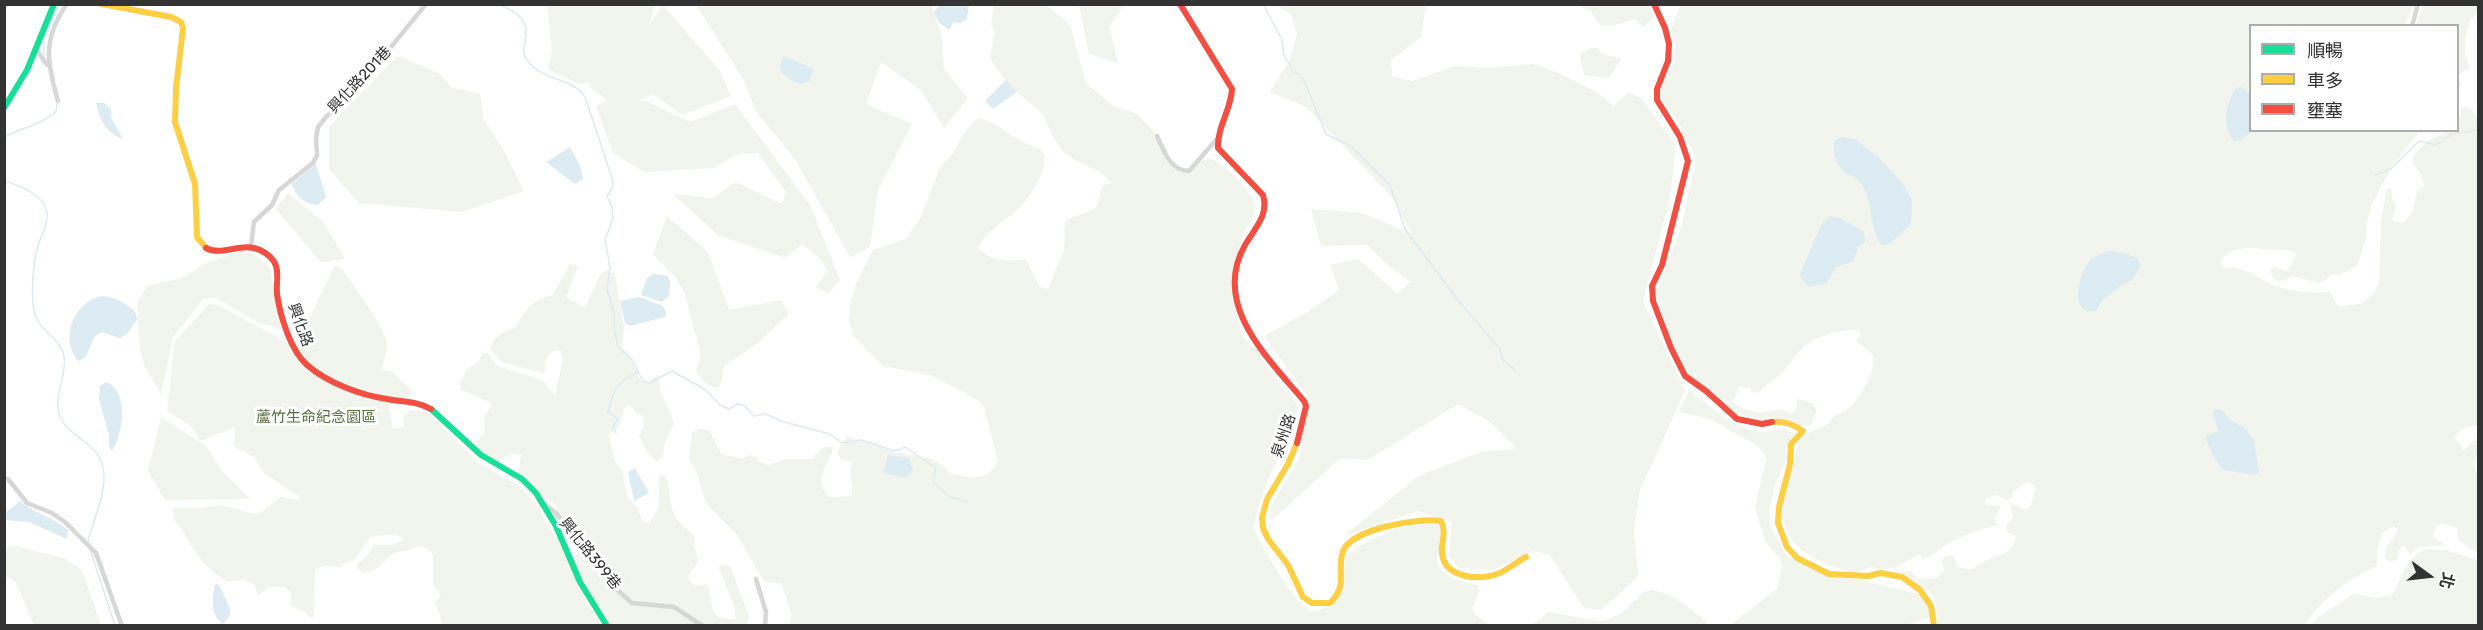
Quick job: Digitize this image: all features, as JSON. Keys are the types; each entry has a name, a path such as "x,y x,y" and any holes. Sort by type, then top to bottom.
{"street":[{"path":"4,108 27,70 54,4"},
{"path":"58,101 48,65 50,42 59,16 67,4"},
{"path":"102,4 171,17 181,22 183,39 176,88 175,122 197,195 197,237 206,248 217,252 242,245 251,246"},
{"name":"興化路201巷","path":"251,246 254,222 272,205 279,190 314,163 317,155 318,127 361,82 371,67 393,45 426,4"},
{"path":"1157,136 1173,166 1189,171 1216,140 1230,105 1232,88 1180,4"},
{"path":"1654,4 1668,29 1670,44 1669,58 1656,88 1656,97 1685,147 1689,161 1662,265 1652,286 1653,301 1671,348 1685,376 1706,391 1737,419 1762,424 1782,421 1803,431 1791,444 1790,464 1783,486 1778,523 1787,547 1797,558 1828,574 1868,576 1881,573 1902,577 1920,590 1932,606 1934,626"},
{"path":"2413,24 2418,4"},
{"path":"36,49 48,65"},
{"name":"泉州路","path":"1216,140 1221,153 1263,195 1266,204 1263,217 1243,249 1235,273 1235,294 1239,309 1255,340 1306,406 1292,455 1265,506 1263,516 1263,528 1288,564 1301,597 1310,603 1330,603 1340,590 1343,572 1341,557 1346,547 1365,534 1416,519 1436,519 1441,522 1446,534 1442,553 1445,564 1457,574 1489,576 1499,573 1517,560 1526,557"},
{"name":"興化路","path":"251,246 268,256 277,265 277,293 282,313 297,354 306,365 345,386 364,393 429,407 481,455 524,480 543,504 560,532 582,587 607,626"},
{"path":"4,478 8,478 27,503 52,513 65,522 94,552 122,626"},
{"name":"興化路399巷","path":"543,504 556,513 613,586 632,603 674,607 703,626"},
{"path":"756,579 766,612 765,626"}],"green space":[{"path":"1681,4 2413,5 2405,24 2249,24 2249,132 2419,132 2391,168 2372,204 2367,222 2366,239 2357,266 2340,275 2332,274 2319,283 2293,276 2278,281 2273,276 2270,272 2273,266 2286,271 2290,267 2296,254 2289,250 2242,249 2226,255 2220,263 2224,268 2244,270 2286,289 2309,293 2330,292 2338,306 2362,303 2373,295 2379,283 2381,221 2387,189 2391,188 2396,206 2392,219 2395,222 2404,222 2413,211 2417,191 2424,186 2422,176 2412,162 2414,156 2430,140 2444,133 2459,132 2461,109 2469,107 2478,118 2478,426 2464,428 2454,438 2461,445 2463,452 2474,440 2478,443 2478,453 2474,464 2478,476 2478,553 2458,540 2458,528 2441,523 2436,526 2433,537 2444,543 2443,546 2420,546 2410,554 2404,545 2398,550 2398,559 2390,562 2385,559 2388,545 2398,531 2394,526 2382,533 2377,550 2377,566 2356,577 2327,598 2305,625 1937,626 1936,604 1930,591 1896,577 1901,573 1911,571 1918,579 1939,578 1940,573 1944,571 1942,561 1944,557 1953,555 1958,567 1970,570 2008,551 2016,536 2005,528 2013,517 2010,502 2024,509 2030,507 2035,492 2034,485 2027,482 2006,500 1997,495 1986,498 1986,505 2001,506 1995,518 1997,525 1956,539 1923,559 1920,554 1890,568 1872,567 1855,573 1834,567 1802,550 1792,539 1785,526 1783,510 1785,491 1798,447 1804,436 1827,425 1834,416 1845,411 1857,399 1870,377 1873,354 1856,341 1861,334 1860,331 1832,333 1806,345 1781,374 1760,392 1754,393 1749,388 1739,387 1733,402 1750,411 1780,409 1792,414 1797,407 1797,399 1813,403 1817,410 1811,425 1797,427 1777,421 1741,418 1690,384 1678,368 1656,293 1681,228 1695,165 1694,152 1683,135 1679,122 1661,98 1661,87 1674,62 1675,44 1671,29"},
{"path":"547,5 655,5 649,25 663,5 720,71 731,96 682,115 653,94 639,101 648,102 690,122 735,104 810,205 840,280 828,294 816,287 828,270 819,258 802,244 785,258 718,235 673,194 712,198 736,182 782,204 786,192 758,153 738,154 713,168 645,172 613,153 596,106 607,100 591,88 589,82 578,84 548,69 552,49"},
{"path":"696,5 931,5 941,31 944,69 968,98 944,128 921,90 881,62 866,104 912,124 878,190 870,247 850,257 795,159 757,113 742,77"},
{"path":"994,5 1046,5 1070,25 1086,83 1113,106 1137,114 1155,133 1167,163 1182,171 1203,160 1216,161 1237,178 1253,201 1254,214 1243,235 1237,258 1236,298 1239,323 1248,343 1260,353 1277,381 1295,401 1297,409 1292,430 1268,479 1253,528 1278,573 1293,593 1310,612 1321,610 1335,599 1339,592 1347,554 1355,552 1352,550 1391,530 1427,523 1428,520 1439,523 1443,527 1437,561 1440,567 1443,572 1453,578 1478,585 1479,593 1472,608 1476,615 1489,625 777,625 790,623 792,614 781,583 763,580 737,535 706,503 696,471 689,459 692,432 701,428 710,431 721,454 742,459 749,455 768,465 786,459 811,459 824,447 833,447 822,478 824,490 829,497 851,496 853,461 841,459 837,452 846,437 895,452 932,459 945,467 950,474 984,476 994,468 998,461 984,408 979,401 933,376 883,366 853,335 849,318 856,284 873,250 906,239 921,217 940,168 952,154 966,130 978,118 1040,149 1044,155 1042,172 1027,198 1017,210 991,231 978,248 995,258 1026,260 1040,287 1048,289 1064,250 1065,222 1094,209 1105,184 1112,183 1099,171 1076,161 1063,152 1042,113 1009,86 990,58 995,32 991,24"},
{"path":"1079,5 1124,5 1109,27 1118,63 1089,54"},
{"path":"1276,5 1426,5 1421,37 1391,60 1392,76 1412,81 1455,66 1489,68 1534,64 1563,75 1598,93 1613,106 1629,92 1642,99 1676,146 1670,198 1643,301 1685,391 1640,490 1634,530 1638,577 1601,610 1584,608 1550,555 1532,551 1493,570 1460,568 1449,556 1452,522 1418,511 1344,536 1419,476 1480,452 1517,449 1489,421 1458,404 1368,460 1340,458 1271,521 1271,506 1300,457 1307,395 1264,336 1303,315 1339,290 1330,265 1358,259 1397,293 1411,282 1389,266 1367,245 1321,246 1311,209 1362,213 1412,234 1391,196 1306,107 1270,92 1290,59 1297,34 1291,14"},
{"path":"1576,5 1649,5 1655,17 1643,27 1634,19 1615,25 1600,25 1591,11"},
{"path":"2423,5 2478,5 2478,13 2471,20 2466,37 2465,54 2469,68 2459,75 2459,24 2416,24"},
{"path":"1591,48 1597,48 1602,54 1621,59 1609,78 1584,75 1580,54"},
{"path":"398,56 439,73 451,87 480,94 484,120 503,149 524,191 462,212 359,203 329,169 329,126"},
{"path":"288,193 324,223 345,259 321,262 276,209"},
{"path":"667,216 708,252 729,310 781,300 789,314 754,346 724,366 721,384 717,388 708,385 696,372 701,355 685,294 676,278 653,254"},
{"path":"239,252 253,253 270,268 281,329 259,323 216,298 203,299 173,337 161,394 145,367 140,350 137,303 148,286 182,278 204,264"},
{"path":"570,264 578,266 566,297 585,308 600,275 607,270 615,274 624,328 622,346 631,358 640,380 649,383 658,374 662,393 674,423 664,445 663,457 656,461 647,452 639,436 644,425 643,416 636,413 631,406 625,407 620,424 609,436 615,461 622,471 627,496 638,509 642,521 650,523 659,506 659,479 661,475 665,476 675,516 694,535 698,563 690,574 690,580 696,586 705,584 708,586 713,611 716,615 726,619 735,619 735,609 719,568 721,564 730,566 749,616 747,625 610,625 576,569 577,552 554,503 544,497 519,473 521,455 512,453 498,462 475,445 485,432 484,416 492,406 488,401 461,390 459,384 466,371 479,361 483,353 488,354 497,366 544,382 555,396 563,360 561,351 555,350 550,354 545,362 545,372 542,373 502,362 490,349 493,341 499,335 515,328 534,303 552,296"},
{"name":"蘆竹生命紀念園區","path":"335,265 342,268 386,338 386,355 381,370 391,371 414,393 389,406 393,429 405,427 403,425 404,416 410,410 427,412 477,462 519,486 535,503 558,538 586,601 602,625 443,625 435,602 441,596 433,585 433,554 427,549 419,547 394,553 370,572 360,571 356,565 367,556 374,545 393,545 404,539 397,535 371,536 354,560 340,567 324,566 316,569 313,619 303,611 291,606 291,593 285,587 268,587 259,595 254,584 243,580 227,582 200,558 174,520 173,508 221,505 255,514 260,513 281,497 298,500 301,498 264,473 254,457 234,446 235,427 200,441 193,428 167,411 175,342 209,304 218,305 286,342 297,345"},
{"path":"1689,390 1725,418 1747,429 1767,432 1785,428 1794,434 1786,449 1786,461 1776,482 1769,510 1770,527 1787,556 1806,567 1922,595 1928,601 1929,618 1903,626 1730,625 1777,589 1782,567 1780,558 1766,543 1755,507 1766,460 1764,453 1756,445 1710,419 1679,412"},
{"path":"161,417 207,447 221,470 250,499 165,500 148,471"},
{"path":"15,546 63,558 82,570 99,625 34,625 15,581 5,576 5,548"},
{"path":"2428,549 2446,550 2478,560 2478,625 2311,625 2318,617 2354,594 2378,598 2393,594 2410,561"},
{"path":"1651,590 1675,598 1710,625 1533,625 1548,612 1598,621 1607,620 1623,612 1643,593"}],"shaded area":[{"path":"940,5 969,5 967,19 960,23 953,22 951,28 948,29 939,23 934,12"},
{"path":"784,56 814,69 809,81 801,84 781,72 780,65"},
{"path":"1006,80 1017,92 993,109 985,101"},
{"path":"2241,87 2249,92 2249,132 2252,132 2241,140 2234,141 2227,129 2226,114 2236,88"},
{"path":"96,103 104,103 111,109 111,117 123,139 105,126"},
{"path":"1842,137 1855,139 1878,157 1903,184 1912,200 1911,224 1891,243 1881,245 1874,230 1865,190 1859,181 1842,170 1837,162 1834,154 1835,140"},
{"path":"570,147 580,165 583,179 575,184 546,162"},
{"path":"316,164 326,197 318,205 302,199 291,184"},
{"path":"1830,216 1839,218 1864,232 1865,242 1858,247 1851,262 1836,267 1827,283 1810,287 1800,275 1821,225"},
{"path":"2110,251 2125,253 2138,259 2141,266 2132,280 2120,286 2102,301 2096,311 2087,311 2082,308 2078,294 2084,269 2098,255"},
{"path":"654,274 668,276 670,282 669,296 662,302 641,295 647,278"},
{"path":"102,296 116,299 127,305 135,311 137,319 128,333 120,338 102,332 95,336 85,358 78,361 72,352 70,342 72,322 84,305"},
{"path":"639,297 663,306 665,317 630,326 625,323 620,301"},
{"path":"106,382 119,394 122,414 119,434 112,451 99,399 100,386"},
{"path":"2222,410 2230,420 2244,427 2254,440 2259,473 2256,475 2223,470 2213,456 2205,436 2218,431 2213,411"},
{"path":"888,455 909,458 913,471 905,478 883,473"},
{"path":"635,468 649,493 634,501 628,472"},
{"path":"20,501 68,530 67,539 29,522 5,520 5,513"},
{"path":"218,584 230,611 229,617 223,624 216,616 213,606 215,585"}],"waterway":[{"path":"44,55 46,35 60,4"},
{"path":"495,4 511,10 524,22 526,27 524,53 533,67 573,86 585,97 613,181 612,189 607,196 612,207 613,219 605,240 610,267 607,290 614,312 614,329 618,347 632,359 643,381 649,383 672,371 706,390 720,405 729,409 738,404 745,406 754,416 765,414 784,422 830,434 842,443 861,440 895,451 905,447 936,468 933,482 950,497 967,502"},
{"path":"1263,4 1282,40 1284,55 1293,71 1303,78 1326,134 1351,146 1390,185 1405,229 1456,298 1500,349 1503,360 1516,371"},
{"path":"2478,27 2478,32"},
{"path":"4,137 45,119 56,111 57,104"},
{"path":"2375,175 2391,169 2419,141 2436,145 2452,134 2478,130"},
{"path":"4,181 36,196 47,212 46,224 35,259 33,308 41,326 59,345 64,356 64,372 58,403 61,419 71,431 91,447 99,457 103,468 103,492 88,541 89,545"},
{"path":"616,433 613,426 618,419 608,412 612,398 617,387 625,379 638,372"},
{"path":"90,549 115,626"}],"traffic: fast":[{"path":"4,108 27,70 54,4"},
{"path":"431,409 481,455 522,479 536,493 556,526 580,582 607,626"}],"traffic: slow":[{"path":"102,4 171,17 181,22 183,28 176,88 175,122 195,184 197,237 206,248"},
{"path":"1772,422 1795,426 1803,431 1791,444 1790,464 1779,507 1778,523 1787,547 1797,558 1829,574 1868,576 1881,573 1902,577 1920,590 1931,606 1934,626"},
{"path":"1297,443 1288,464 1267,499 1262,518 1268,539 1288,565 1303,597 1312,603 1330,603 1336,596 1341,584 1341,558 1349,543 1359,536 1387,526 1418,521 1441,521 1444,529 1442,553 1444,561 1449,568 1464,576 1482,577 1497,574 1526,557"}],"traffic: jam":[{"path":"1180,4 1232,89 1218,140 1218,148 1263,195 1263,215 1245,245 1236,267 1235,289 1239,309 1248,329 1261,349 1304,401 1306,406 1297,443"},
{"path":"1654,4 1665,28 1669,44 1668,61 1657,89 1657,100 1680,137 1688,161 1662,265 1652,286 1653,301 1671,348 1685,376 1706,391 1737,419 1762,424 1772,422"},
{"path":"206,248 219,251 253,248 262,251 272,259 277,269 277,294 287,332 301,359 315,371 334,383 355,391 415,403 431,409"}]}
